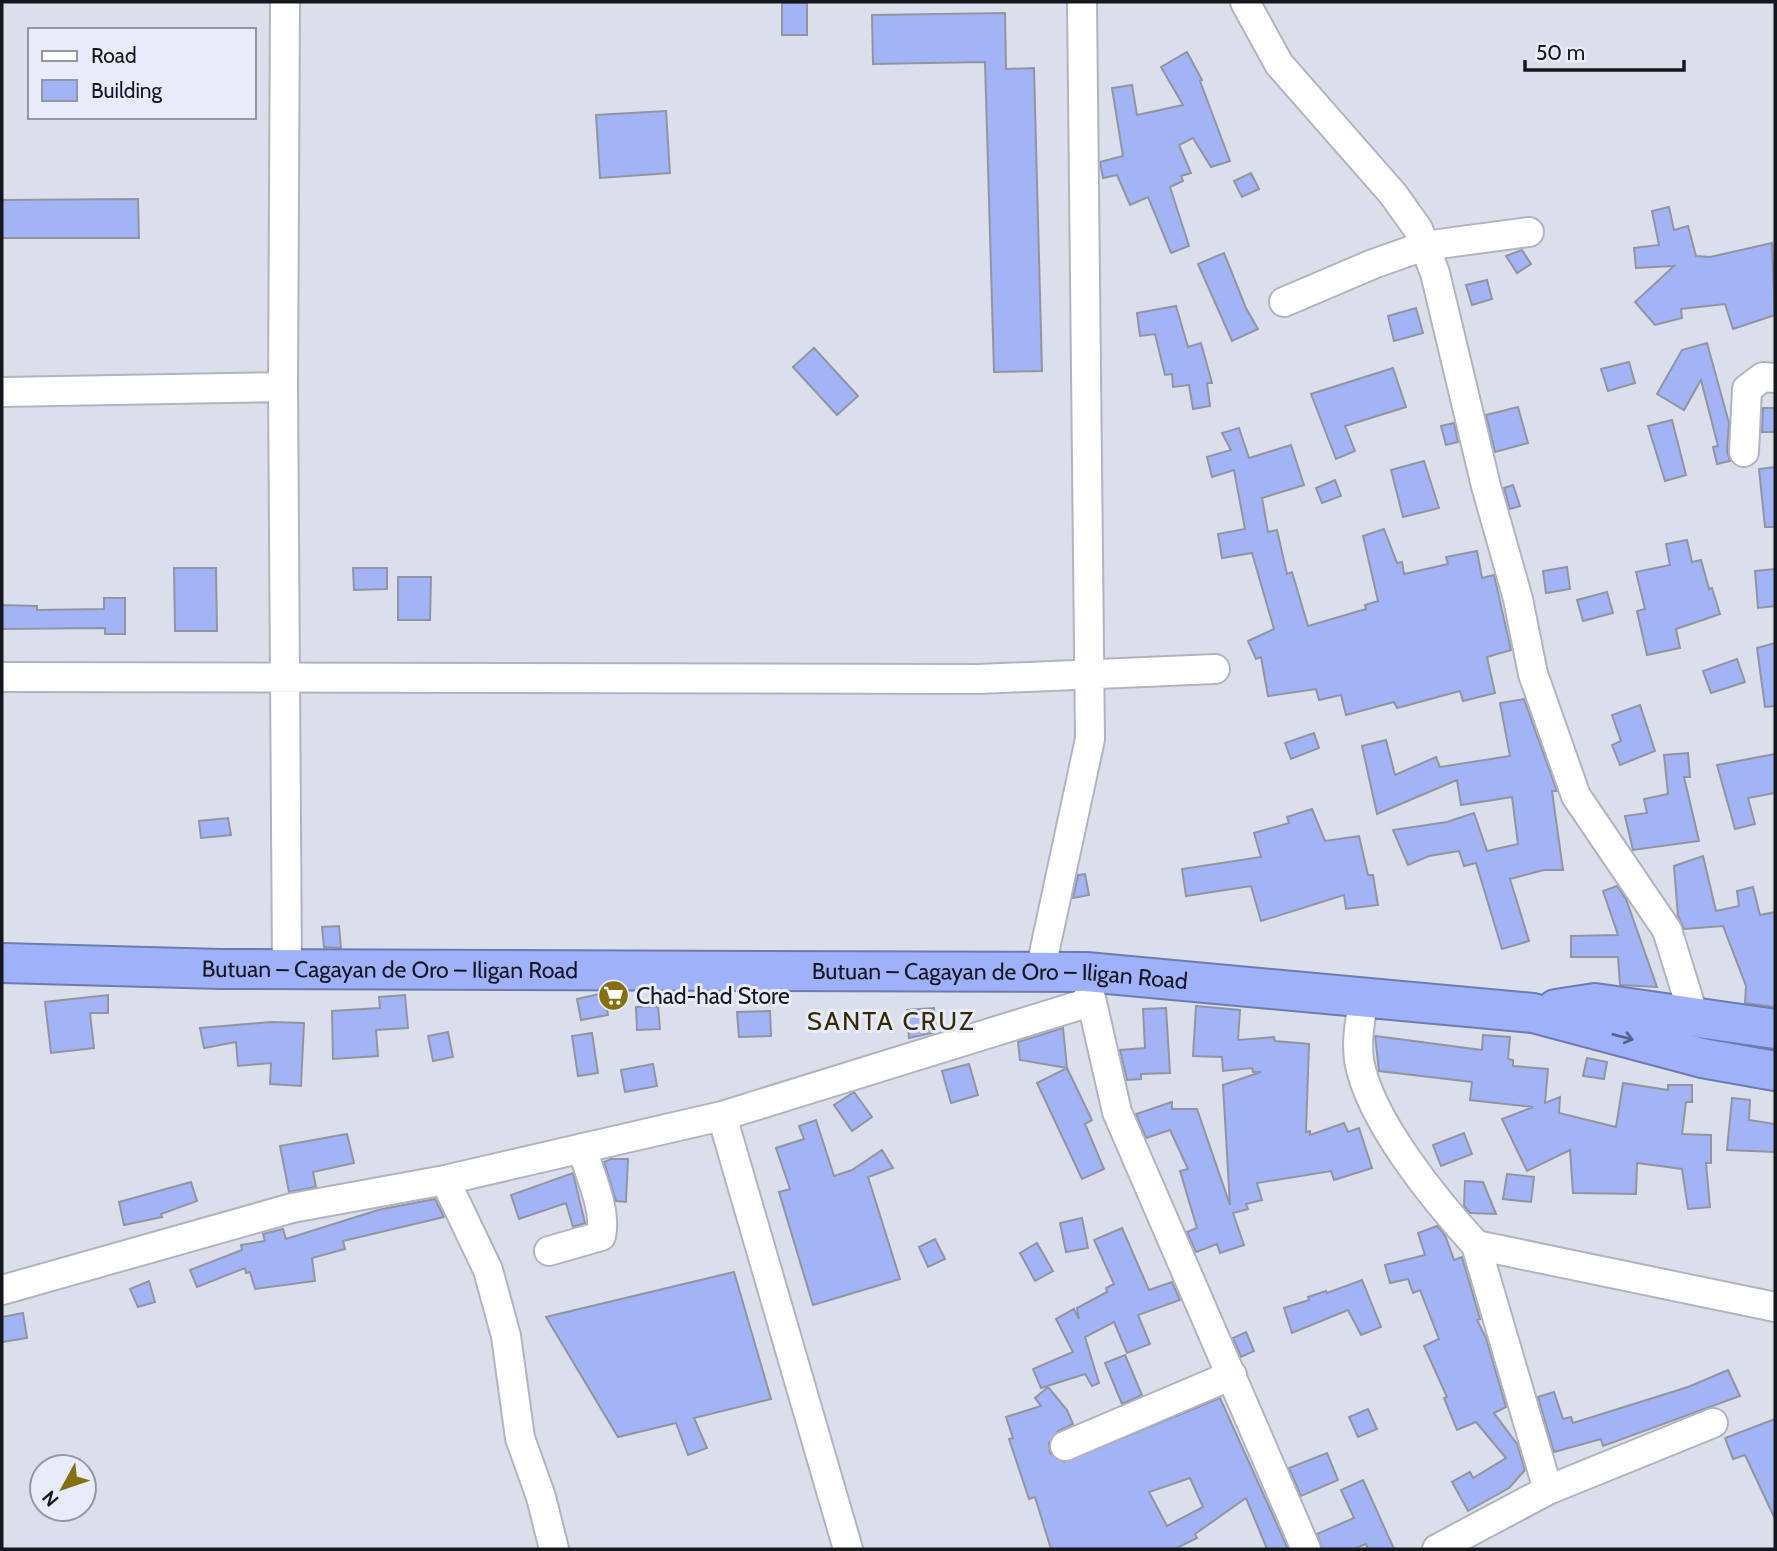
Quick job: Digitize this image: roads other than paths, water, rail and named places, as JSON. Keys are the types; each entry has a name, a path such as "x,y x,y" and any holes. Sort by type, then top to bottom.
{"highway":[{"name":"Butuan – Cagayan de Oro – Iligan Road","path":"2,963 287,968 1040,972 1088,987 1364,996 1533,1013 1702,1058 1775,1071"},
{"name":"Butuan – Cagayan de Oro – Iligan Road","path":"1533,1013 1595,1003 1775,1029"}],"street":[{"path":"285,2 283,387 287,968"},
{"path":"1040,972 1090,739 1082,2"},
{"path":"1245,2 1279,64 1393,194 1418,229 1435,273 1486,486 1518,599 1533,674 1568,778 1576,796 1667,930 1695,1017"},
{"path":"1284,302 1373,264 1424,246 1529,232"},
{"path":"1744,452 1747,389 1763,377 1775,378"},
{"path":"2,392 283,387"},
{"path":"2,677 979,679 1215,669"},
{"path":"2,1290 292,1208 445,1180 722,1116 1088,987 1117,1112 1306,1549"},
{"path":"1364,996 1357,1042 1366,1086 1393,1138 1449,1215 1476,1245 1548,1490"},
{"path":"722,1116 848,1549"},
{"path":"549,1251 601,1236 603,1228 598,1202 582,1148"},
{"path":"445,1180 488,1270 506,1336 520,1438 541,1497 554,1549"},
{"path":"1476,1245 1775,1307"},
{"path":"1065,1446 1232,1375"},
{"path":"1437,1549 1548,1490 1713,1423"}],"place":[{"name":"Chad-had Store","path":"613,996"}],"district":[{"name":"SANTA CRUZ","path":"891,1021"}]}
